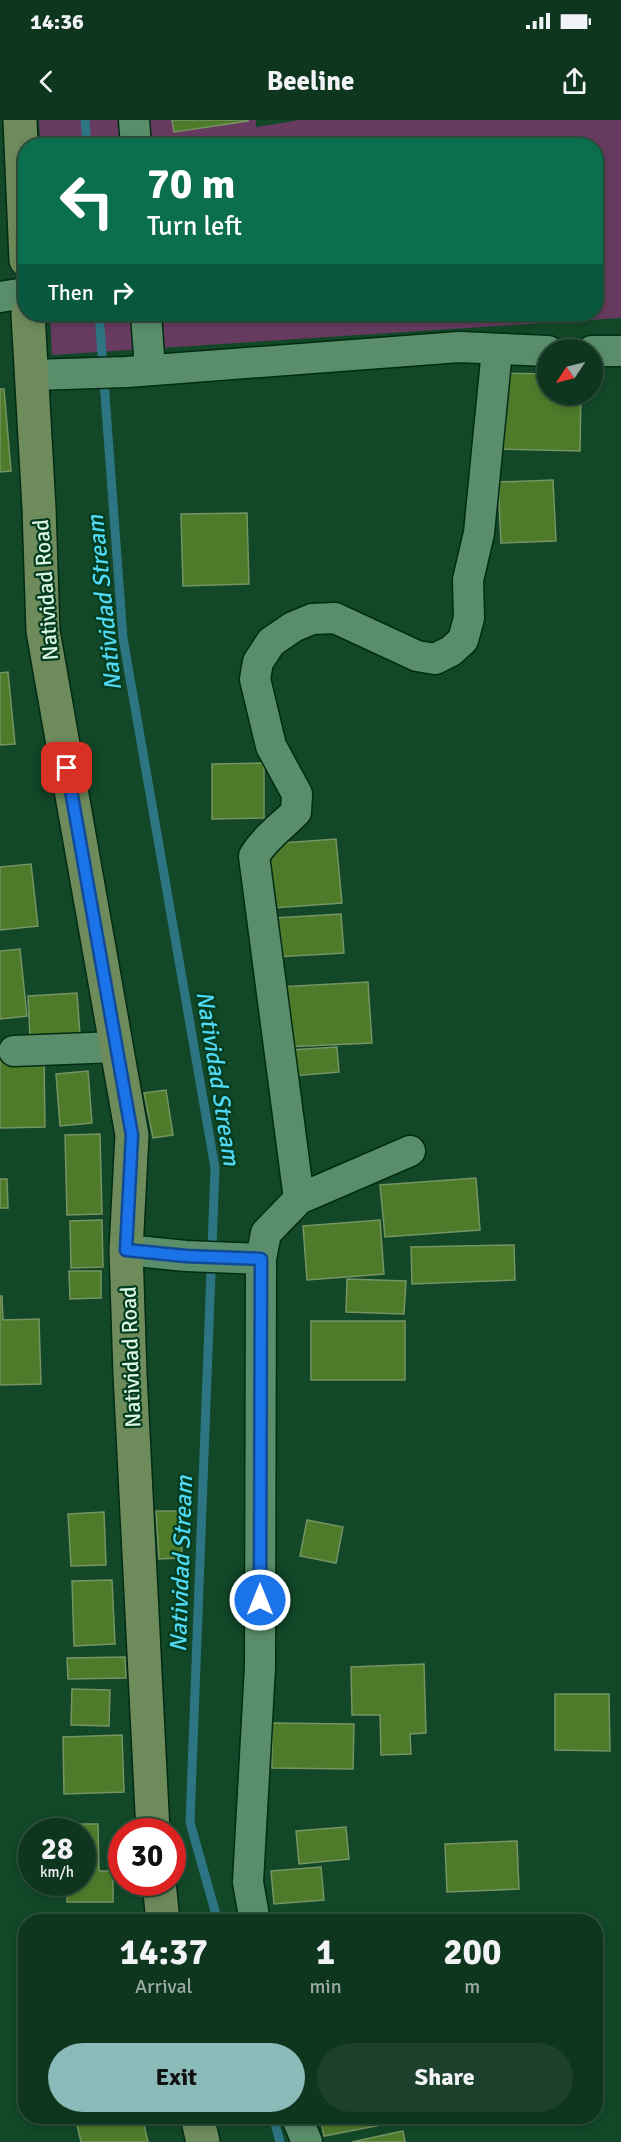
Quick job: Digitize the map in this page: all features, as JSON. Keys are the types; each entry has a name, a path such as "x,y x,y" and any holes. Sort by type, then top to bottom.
{"street":[{"path":"20,120 21,138"},
{"path":"134,120 135,138"},
{"path":"0,297 18,294"},
{"name":"Natividad Road","path":"29,321 33,375 43,631 132,1135 126,1250 152,1818"},
{"path":"138,371 146,321"},
{"path":"33,375 138,371 459,347 537,351"},
{"path":"299,1199 254,856 264,840 296,812 297,794 271,746 255,679 258,662 272,642 293,627 312,619 335,618 417,656 435,658 451,651 463,640 469,618 468,580 479,533 496,350"},
{"path":"603,351 621,351"},
{"path":"14,1051 116,1047"},
{"path":"254,1914 248,1882 260,1667 261,1259 266,1233 299,1199 410,1151"},
{"path":"126,1250 186,1256 261,1259"},
{"path":"160,1896 162,1914"},
{"path":"198,2124 203,2142"},
{"path":"299,2124 307,2142"}],"shaded area":[{"path":"39,120 256,120 256,127 300,120 621,120 621,318 603,319 603,138 40,138"},
{"path":"50,321 575,321 52,355"}],"building":[{"path":"172,120 248,120 248,121 174,132"},
{"path":"501,373 537,374 537,405 581,405 580,451 499,449"},
{"path":"0,389 4,389 11,471 0,472"},
{"path":"553,480 556,541 501,543 498,482"},
{"path":"247,513 249,584 183,586 181,514"},
{"path":"8,672 15,744 0,745 0,673"},
{"path":"264,763 264,818 212,819 212,764"},
{"path":"336,839 342,903 273,908 268,844"},
{"path":"31,864 38,926 0,930 0,867"},
{"path":"341,914 344,953 275,957 273,918"},
{"path":"20,949 27,1016 0,1019 0,951"},
{"path":"368,982 372,1043 283,1047 279,987"},
{"path":"77,993 80,1034 30,1037 28,996"},
{"path":"337,1047 339,1072 292,1076 290,1050"},
{"path":"44,1054 45,1127 0,1128 0,1055"},
{"path":"88,1071 92,1123 60,1126 56,1074"},
{"path":"166,1090 173,1135 153,1138 144,1093"},
{"path":"100,1134 102,1214 67,1215 65,1135"},
{"path":"476,1178 480,1230 385,1237 380,1185"},
{"path":"0,1179 7,1179 8,1208 0,1208"},
{"path":"102,1220 103,1267 71,1268 70,1221"},
{"path":"380,1220 384,1274 307,1280 303,1226"},
{"path":"514,1245 515,1280 412,1284 411,1247"},
{"path":"69,1271 101,1271 101,1298 70,1299"},
{"path":"347,1279 406,1281 404,1314 346,1312"},
{"path":"0,1296 2,1296 3,1320 39,1319 41,1384 0,1385"},
{"path":"311,1321 405,1321 405,1380 311,1380"},
{"path":"156,1511 180,1511 182,1558 159,1559"},
{"path":"104,1512 106,1565 71,1566 68,1514"},
{"path":"307,1520 343,1527 336,1563 300,1556"},
{"path":"112,1580 115,1644 74,1646 72,1581"},
{"path":"125,1657 126,1678 68,1679 67,1658"},
{"path":"424,1664 426,1733 410,1734 411,1754 381,1755 380,1715 352,1715 351,1667"},
{"path":"72,1689 110,1690 109,1726 71,1725"},
{"path":"555,1694 609,1694 610,1751 555,1750"},
{"path":"272,1723 354,1724 353,1769 272,1768"},
{"path":"122,1735 124,1792 64,1794 63,1737"},
{"path":"96,1824 98,1824 99,1871 108,1871 108,1896 113,1896 113,1902 67,1902 67,1896 96,1896"},
{"path":"346,1827 349,1859 299,1864 296,1831"},
{"path":"517,1841 519,1889 447,1892 445,1844"},
{"path":"321,1867 324,1900 274,1904 271,1871"},
{"path":"77,2124 144,2124 148,2142 81,2142"},
{"path":"322,2124 386,2124 324,2136"},
{"path":"403,2131 405,2142 352,2142"}],"waterway":[{"name":"Natividad Stream","path":"85,120 86,138"},
{"name":"Natividad Stream","path":"100,321 123,638 215,1168 190,1822 216,1914"},
{"name":"Natividad Stream","path":"275,2124 280,2142"}],"route":[{"path":"67,768 132,1135 126,1250 186,1256 261,1259 260,1600"}]}
